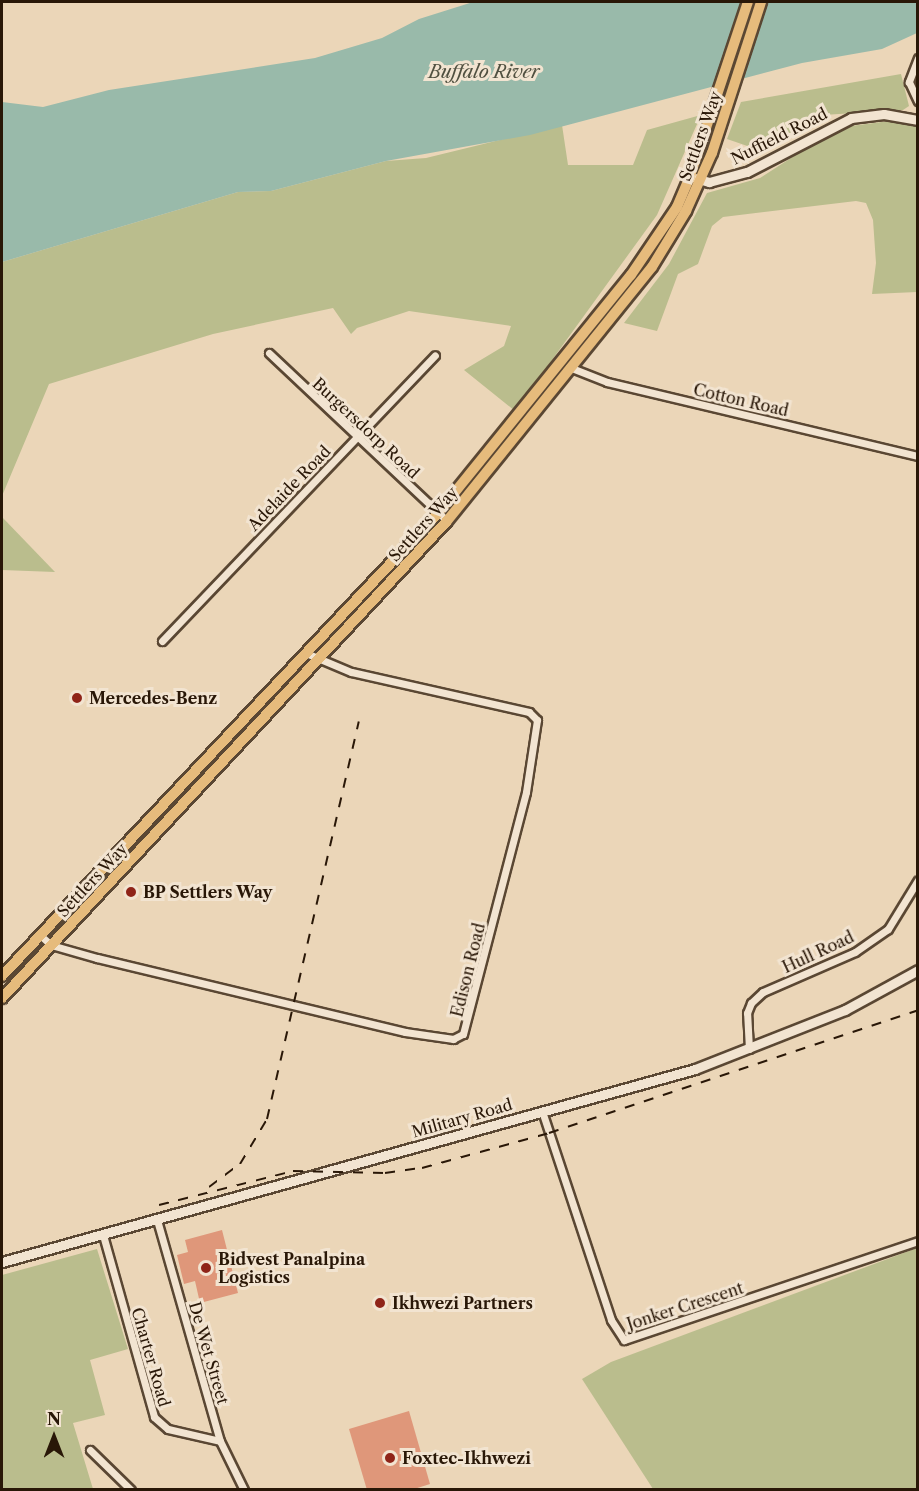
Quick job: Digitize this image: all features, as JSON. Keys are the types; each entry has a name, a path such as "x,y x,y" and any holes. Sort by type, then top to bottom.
{"main road":[{"name":"Settlers Way","path":"2,998 447,521 572,369 652,267 695,178 700,152 748,2"},
{"name":"Settlers Way","path":"2,976 438,513 645,255 712,153 761,2"}],"street":[{"path":"918,58 909,82 918,101"},
{"name":"Nuffield Road","path":"695,178 747,172 821,130 851,118 884,114 918,120"},
{"name":"Burgersdorp Road","path":"268,352 447,521"},
{"name":"Adelaide Road","path":"162,641 435,355"},
{"name":"Cotton Road","path":"562,361 572,369 607,382 918,456"},
{"name":"Edison Road","path":"40,935 51,945 405,1032 453,1039 464,1034 526,792 537,720 529,712 318,660 306,653"},
{"name":"Hull Road","path":"749,1049 747,1012 751,1003 763,992 855,952 888,929 918,880"},
{"name":"Military Road","path":"2,1262 695,1069 845,1010 918,970"},
{"name":"Jonker Crescent","path":"542,1111 605,1302 624,1340 918,1241"},
{"name":"De Wet Street","path":"157,1220 219,1441 244,1490"},
{"name":"Charter Road","path":"104,1234 154,1417 168,1429 219,1441"},
{"path":"90,1450 126,1489"}],"green space":[{"path":"901,74 909,106 903,110 823,115 759,150 727,139 741,102"},
{"path":"701,115 657,215 515,411 464,370 504,346 511,326 409,311 357,328 351,334 333,308 213,334 49,384 2,496 2,262 238,192 271,191 386,161 426,158 562,125 568,165 633,165 647,130"},
{"path":"897,120 917,127 917,292 872,294 876,263 873,220 866,203 856,201 723,217 712,226 698,264 678,274 657,331 624,323 669,264 707,193 760,178 808,147 851,126"},
{"path":"2,517 55,572 2,570"},
{"path":"917,1248 917,1489 653,1489 582,1379 611,1362"},
{"path":"97,1249 128,1349 90,1360 105,1415 73,1423 93,1489 2,1489 2,1275"}],"water":[{"name":"Buffalo River","path":"473,2 917,2 917,33 882,49 802,63 530,135 386,161 271,191 238,192 2,262 2,102 43,107 109,90 315,58 382,38 419,19"}],"building":[{"name":"Bidvest Panalpina Logistics","path":"222,1230 238,1293 200,1303 195,1281 184,1284 177,1255 188,1252 185,1240"},
{"name":"Foxtec-Ikhwezi","path":"409,1411 430,1484 411,1490 367,1490 349,1429"}],"railway":[{"path":"209,1187 240,1164 267,1119 359,721"},
{"path":"159,1205 293,1171 385,1173 422,1168 549,1133 918,1010"}],"place":[{"name":"Mercedes-Benz","path":"77,698"},
{"name":"BP Settlers Way","path":"131,892"},
{"name":"Bidvest Panalpina Logistics","path":"206,1268"},
{"name":"Ikhwezi Partners","path":"380,1303"},
{"name":"Foxtec-Ikhwezi","path":"390,1458"}]}
